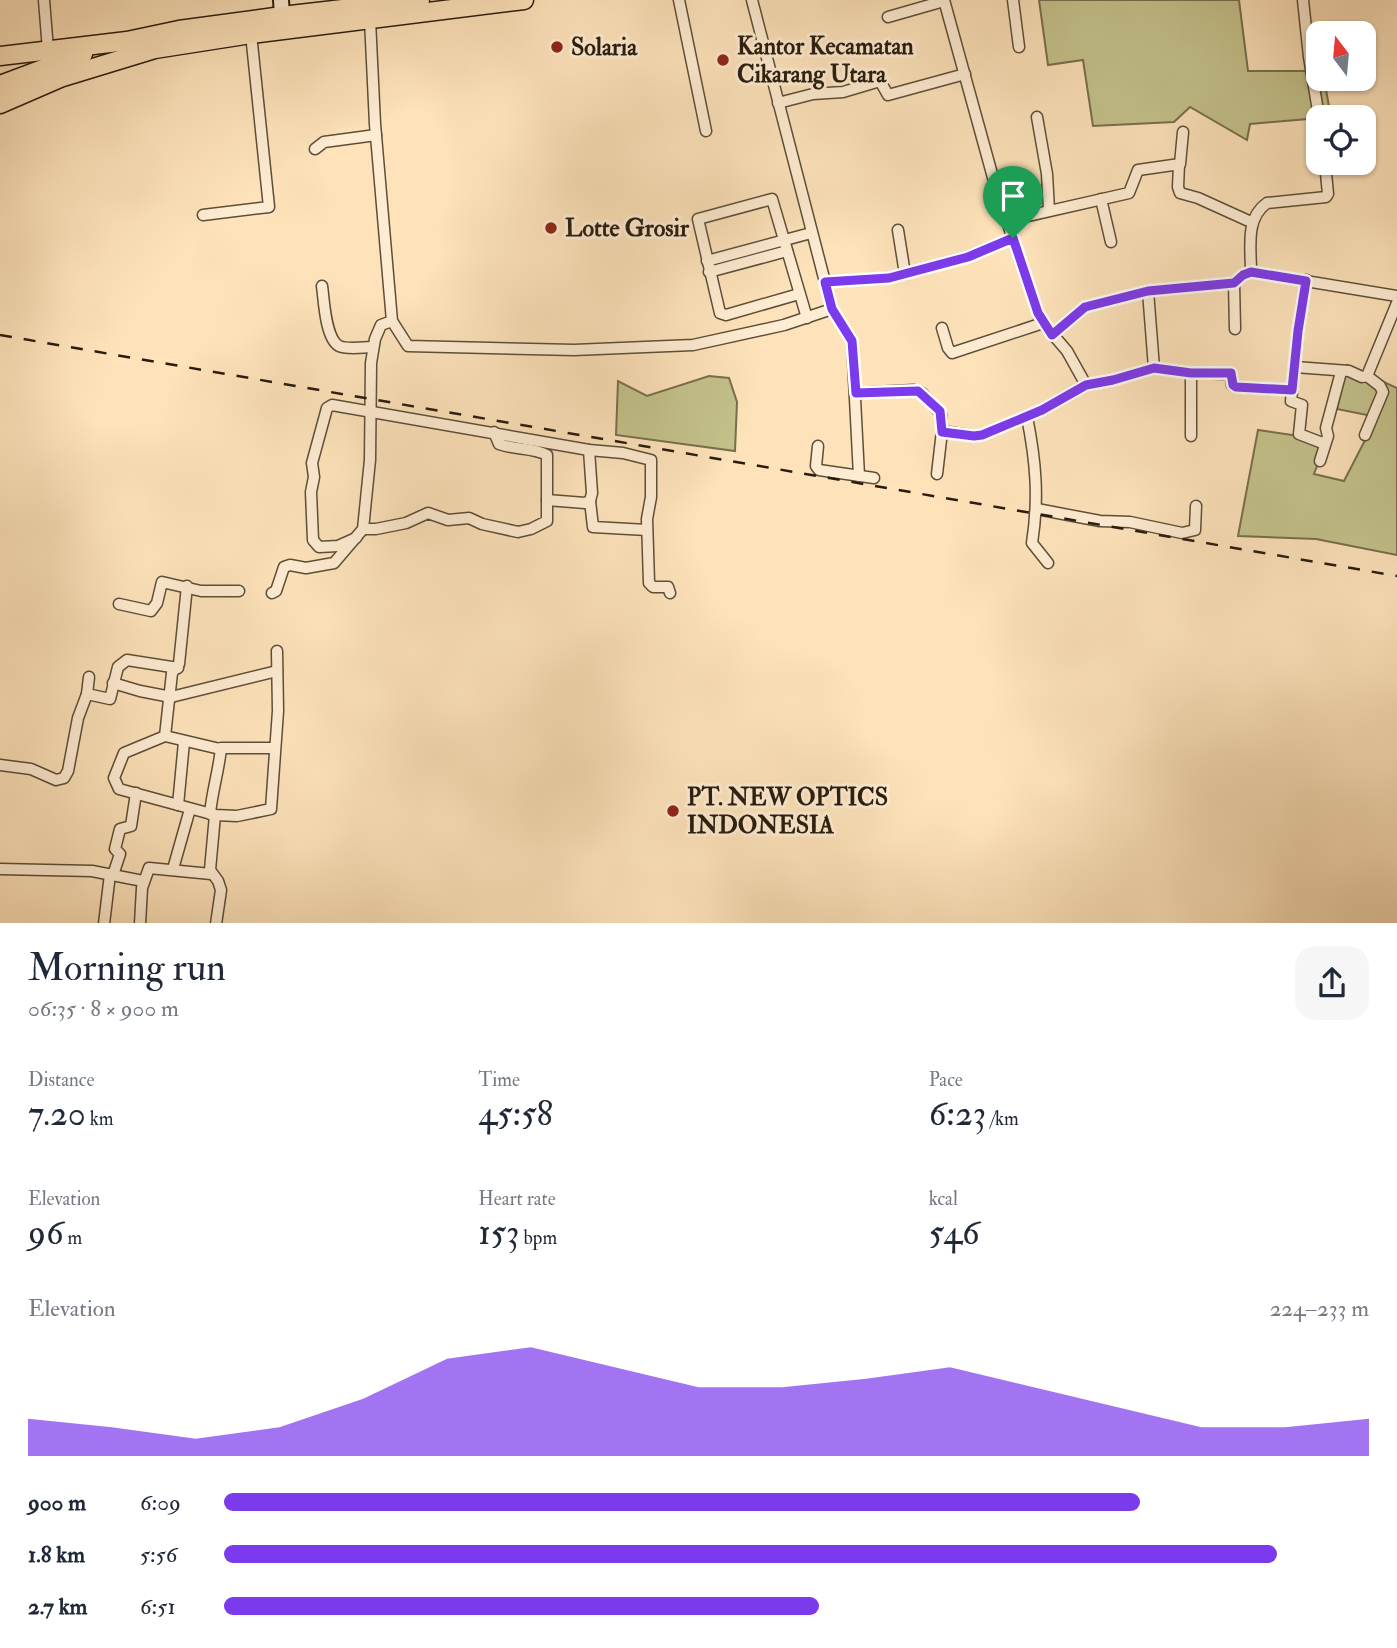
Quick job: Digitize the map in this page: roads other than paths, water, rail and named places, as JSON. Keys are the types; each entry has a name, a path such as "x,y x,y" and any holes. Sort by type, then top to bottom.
{"highway":[{"path":"0,104 125,49 179,30 282,8 420,0"},
{"path":"0,56 48,50 155,49 251,34 524,0"},
{"path":"0,85 57,62 125,49"}],"street":[{"path":"44,0 48,50"},
{"path":"679,0 706,131"},
{"path":"752,0 832,309 852,341 859,476"},
{"path":"1013,0 1018,47"},
{"path":"1303,0 1317,105"},
{"path":"888,17 944,1 1006,221 1043,323 1067,351 1086,385"},
{"path":"370,20 376,135 392,321 402,340 411,347 574,349 703,343 807,318 832,309"},
{"path":"203,215 269,207 251,34"},
{"path":"778,103 813,94 843,93 880,81 888,95 965,74"},
{"path":"1037,117 1047,174 1049,210"},
{"path":"1183,132 1178,187 1180,193 1198,198 1251,222"},
{"path":"316,149 324,142 376,135"},
{"path":"1006,221 1129,193 1138,170 1180,164"},
{"path":"1251,272 1251,222 1267,203 1325,197 1328,194 1326,175"},
{"path":"799,294 720,313 698,219 771,198 807,318"},
{"path":"1101,199 1111,242"},
{"path":"898,230 905,274"},
{"path":"708,266 785,246 811,233"},
{"path":"825,282 883,279 905,274 968,257 1013,238"},
{"path":"1052,335 1085,307 1148,291 1234,283 1251,272 1397,296"},
{"path":"1306,281 1291,401 1302,405 1299,435 1325,444"},
{"path":"1234,283 1236,330"},
{"path":"322,286 327,322 334,341 341,347 373,347"},
{"path":"1148,291 1154,368"},
{"path":"1367,376 1397,303"},
{"path":"272,593 276,591 284,567 290,565 306,568 334,564 363,529 370,460 369,410 373,347 379,328 392,321"},
{"path":"942,328 952,353 1043,323"},
{"path":"1295,367 1349,371 1362,377 1367,376 1380,386 1383,392 1365,435"},
{"path":"942,432 978,436 1027,417 1086,385 1154,368 1191,373 1231,373 1233,385 1236,387 1292,390"},
{"path":"1321,461 1326,426 1341,372"},
{"path":"1191,373 1191,436"},
{"path":"856,393 918,391 940,411 942,432 937,474"},
{"path":"356,538 327,548 314,543 312,463 318,433 329,406 335,404 651,460 651,497 647,530 649,584 668,587 670,593"},
{"path":"1027,417 1035,460 1037,509 1031,543 1048,563"},
{"path":"363,529 406,523 428,513 448,520 469,518 503,530 524,531 547,521 547,455 537,450 508,448 499,444 494,432"},
{"path":"818,446 816,466 819,470 874,478"},
{"path":"589,450 592,493 590,521 593,527 647,530"},
{"path":"547,500 585,503 590,501"},
{"path":"1037,509 1100,521 1130,522 1182,533 1195,530 1196,506"},
{"path":"119,604 151,611 157,603 161,583 206,591 239,591"},
{"path":"165,736 172,673 178,668 187,586"},
{"path":"274,748 220,749 165,736 127,751 114,781 119,789 213,815 237,817 271,810 278,710 277,651"},
{"path":"87,694 110,699 118,667 127,660 178,668"},
{"path":"113,683 170,697 277,671"},
{"path":"0,765 31,769 56,780 64,778 68,771 89,677"},
{"path":"178,805 184,742"},
{"path":"211,874 212,791 220,762 220,749"},
{"path":"104,923 112,874 120,854 115,849 118,832 131,826 136,793"},
{"path":"173,869 191,809"},
{"path":"140,923 143,881 149,868 211,874 218,881 221,890 216,923"},
{"path":"0,869 92,871 143,881"}],"railway":[{"path":"0,335 1397,576"}],"place":[{"name":"Solaria","path":"557,47"},
{"name":"Kantor Kecamatan Cikarang Utara","path":"723,60"},
{"name":"Lotte Grosir","path":"551,228"},
{"name":"PT. NEW OPTICS INDONESIA","path":"673,811"}]}
